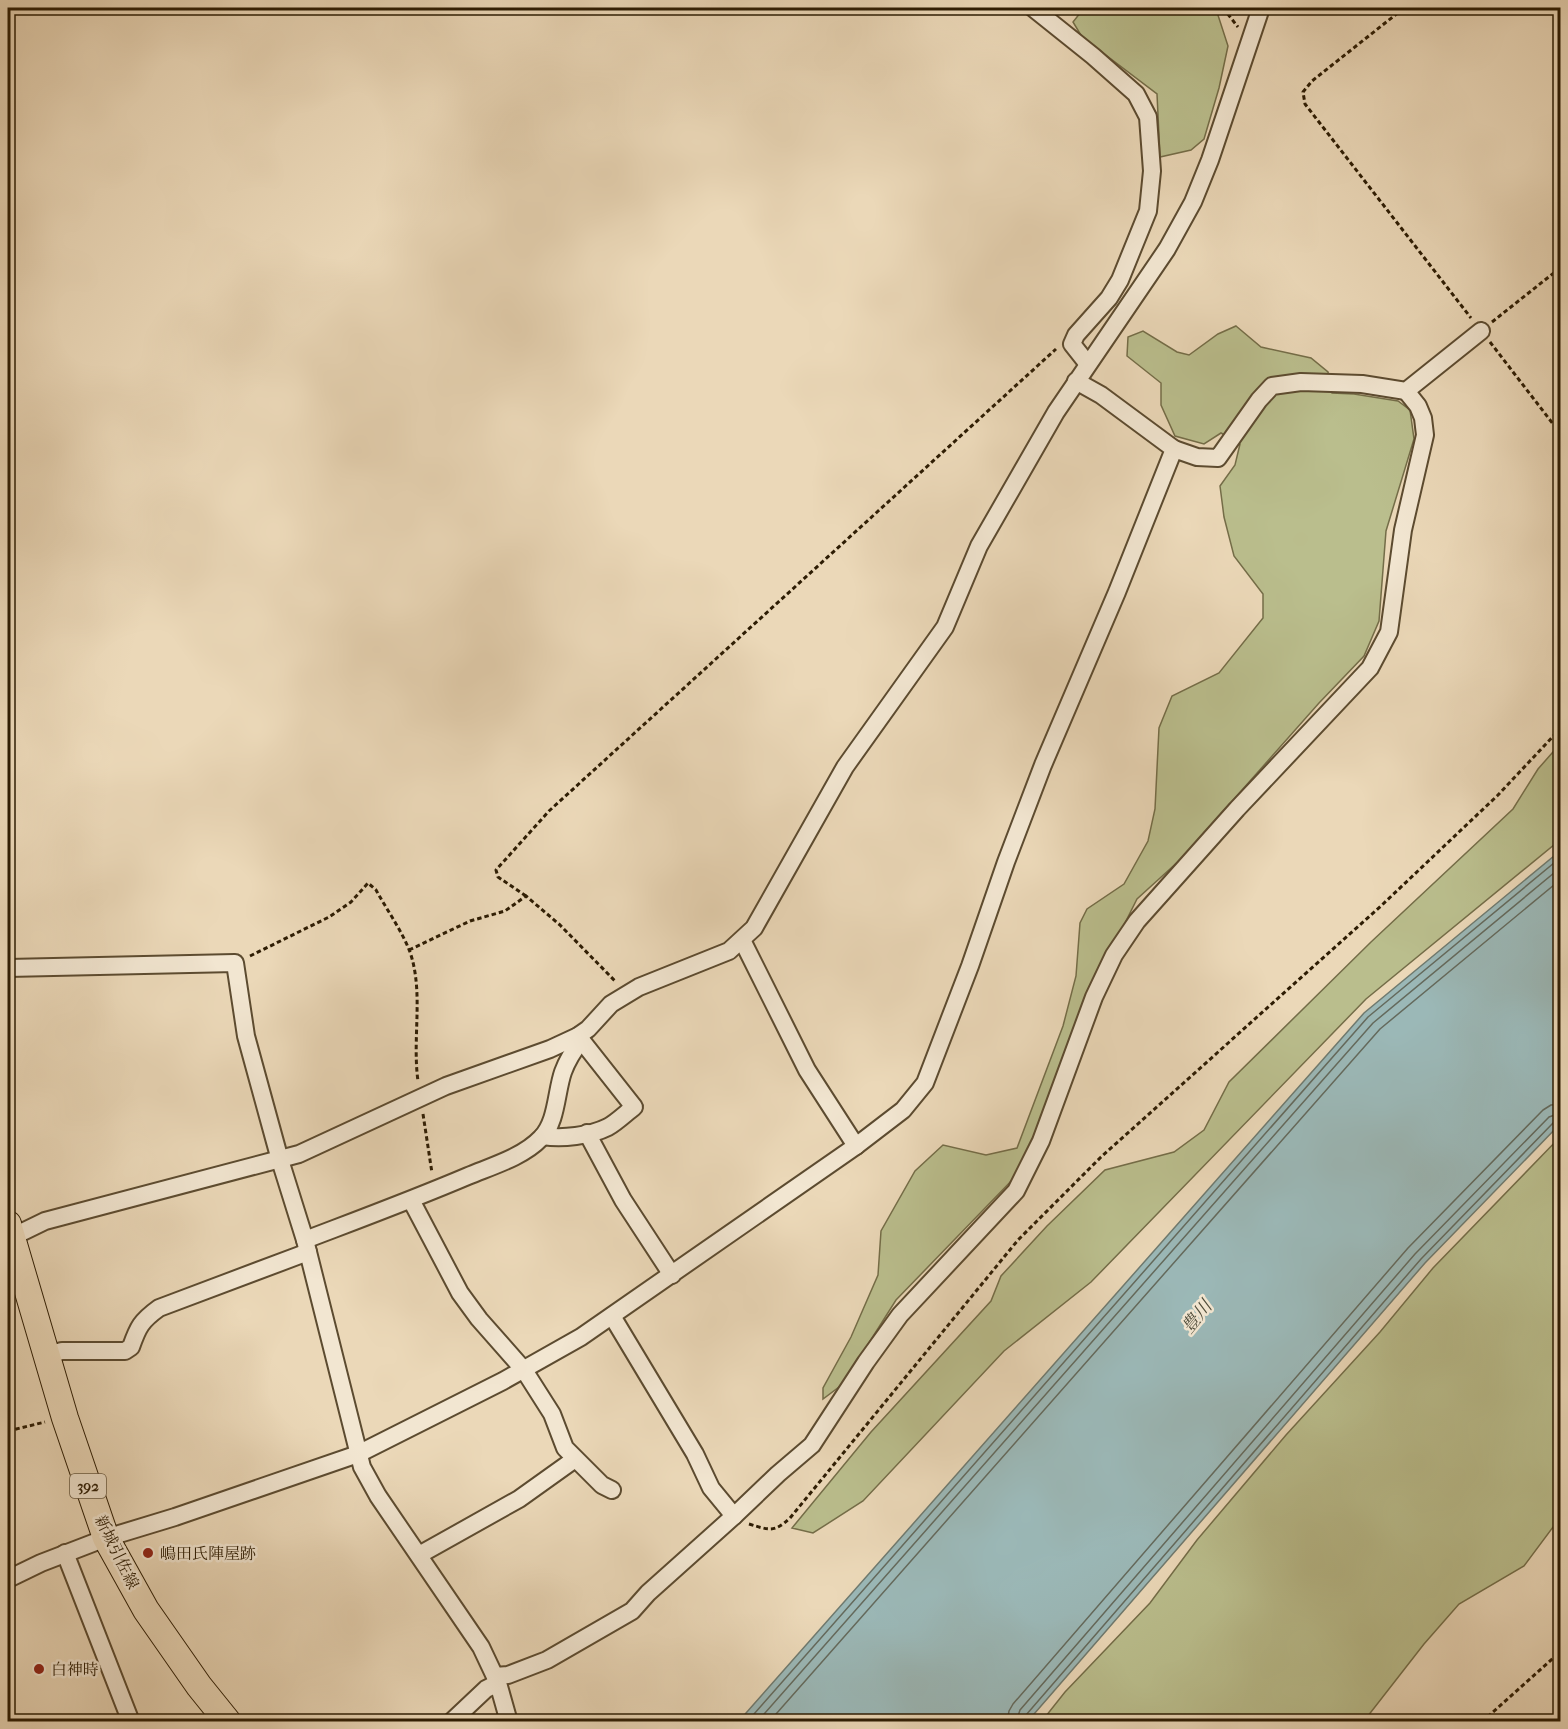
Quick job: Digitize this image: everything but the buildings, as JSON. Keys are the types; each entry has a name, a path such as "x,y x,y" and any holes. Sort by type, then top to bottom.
{"main road":[{"name":"新城引佐線","path":"9,1233 65,1418 106,1538 146,1610 199,1686 228,1722"}],"street":[{"path":"1033,8 1136,94 1148,117 1152,171 1148,210 1120,280 1109,298 1076,336 1072,344 1088,363"},
{"path":"47,1355 62,1351 125,1351 131,1347 138,1326 159,1308 506,1160 532,1145 543,1136 550,1122 562,1073 579,1039 611,1004 639,987 729,951 754,928 845,766 945,627 979,546 1076,381 1167,249 1193,202 1210,160 1261,8"},
{"path":"1406,391 1481,331"},
{"path":"451,1722 496,1680 547,1660 633,1611 648,1593 778,1473 812,1445 866,1362 900,1315 1016,1191 1041,1141 1094,997 1114,955 1137,921 1237,809 1370,668 1389,632 1403,530 1425,435 1423,418 1418,406 1406,391 1362,384 1301,382 1272,386 1258,400 1218,458 1197,457 1174,449 1101,395 1076,381"},
{"path":"8,1579 65,1553 106,1538 175,1517 358,1454 525,1370 581,1337 672,1275 856,1146 903,1110 925,1083 1043,765 1174,449"},
{"path":"742,940 807,1070 856,1146"},
{"path":"8,968 235,963 246,1036 306,1246 358,1454 378,1496 481,1647 496,1680 509,1722"},
{"path":"9,1233 45,1221 299,1154 421,1097 579,1039"},
{"path":"543,1136 552,1138 587,1133 608,1127 634,1107 579,1039"},
{"path":"587,1133 623,1200 672,1275"},
{"path":"411,1200 460,1293 479,1319 525,1370 552,1413 566,1448 602,1485 612,1490"},
{"path":"612,1316 695,1454 711,1488 734,1516"},
{"path":"419,1555 519,1499 575,1459"},
{"path":"65,1553 131,1722"}],"path":[{"path":"1223,8 1237,27 1252,32"},
{"path":"1404,8 1312,81 1304,92 1305,104 1560,433"},
{"path":"1481,331 1560,268"},
{"path":"626,995 622,988 561,925 526,896 498,877 496,870 549,811 1042,361 1058,348 1072,344"},
{"path":"734,1516 769,1530 780,1527 1018,1240 1101,1157 1382,905 1498,795 1560,729"},
{"path":"235,963 329,917 351,902 368,884 376,890 409,950 417,990 416,1065 434,1190"},
{"path":"409,950 471,921 505,911 526,896"},
{"path":"8,1431 65,1418"},
{"path":"1482,1722 1560,1652"}],"green space":[{"path":"1084,8 1216,9 1228,46 1204,139 1191,150 1160,157 1157,94 1082,37 1073,22"},
{"path":"1236,326 1261,347 1311,358 1328,372 1332,393 1398,401 1410,410 1414,439 1386,531 1379,621 1364,656 1319,703 1181,859 1137,899 1080,1013 1018,1174 896,1300 843,1384 823,1399 823,1388 851,1337 878,1275 881,1231 915,1171 943,1145 986,1155 1017,1148 1063,1026 1076,976 1080,923 1087,909 1124,884 1148,841 1155,809 1159,728 1172,696 1219,673 1263,618 1263,594 1234,556 1224,517 1220,486 1235,465 1240,444 1221,433 1204,444 1175,436 1161,405 1161,383 1127,356 1128,337 1143,331 1177,352 1189,355 1218,334"},
{"path":"1560,744 1560,834 1555,844 1366,999 1091,1282 1004,1351 863,1501 813,1533 792,1528 871,1432 991,1301 1001,1276 1047,1226 1105,1170 1174,1152 1204,1130 1229,1082 1371,942 1513,809 1538,769"},
{"path":"1560,1137 1560,1524 1553,1527 1524,1566 1459,1604 1424,1644 1364,1721 1042,1721 1065,1692 1150,1603 1197,1540 1286,1435 1380,1332 1433,1268"}],"water":[{"name":"豊川","path":"1560,851 1560,1124 1425,1263 1028,1721 739,1721 1364,1013"}],"place":[{"name":"嶋田氏陣屋跡","path":"148,1553"},
{"name":"白神時","path":"39,1669"}]}
